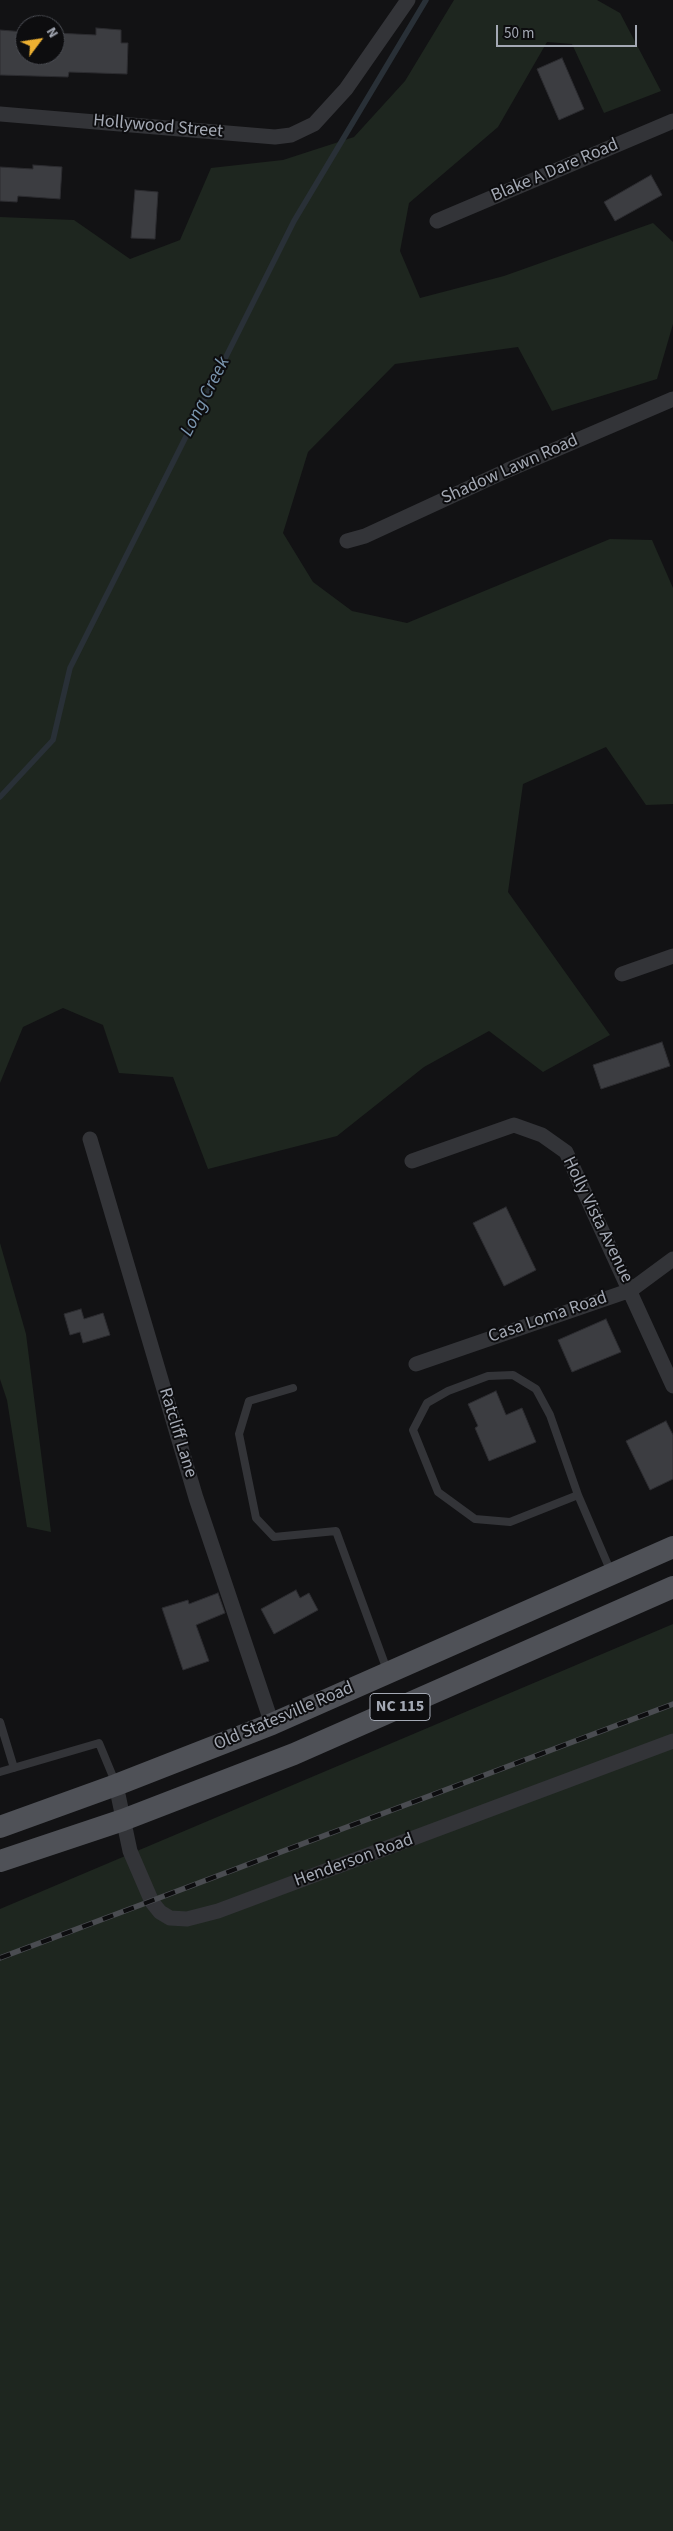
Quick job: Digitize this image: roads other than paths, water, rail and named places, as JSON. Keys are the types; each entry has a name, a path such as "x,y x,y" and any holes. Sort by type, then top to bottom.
{"main road":[{"name":"Old Statesville Road","path":"0,1826 116,1785 272,1724 673,1547"},
{"name":"Old Statesville Road","path":"0,1860 123,1820 294,1754 673,1587"}],"street":[{"name":"Hollywood Street","path":"0,114 275,137 291,135 314,124 346,88 408,0"},
{"name":"Blake A Dare Road","path":"437,222 673,121"},
{"name":"Shadow Lawn Road","path":"347,541 365,536 499,474 673,399"},
{"path":"622,974 673,956"},
{"name":"Holly Vista Avenue","path":"412,1161 514,1125 542,1134 566,1152 631,1290 673,1386"},
{"name":"Ratcliff Lane","path":"90,1139 196,1498 272,1724"},
{"name":"Casa Loma Road","path":"416,1364 631,1290 673,1259"},
{"name":"Henderson Road","path":"116,1785 130,1851 152,1902 160,1912 170,1918 186,1919 236,1904 673,1741"}],"lane":[{"path":"578,1495 510,1522 475,1519 438,1492 413,1430 427,1403 448,1391 488,1376 513,1375 536,1389 546,1406 578,1495 611,1574"},
{"path":"293,1388 248,1401 239,1434 256,1518 274,1538 336,1531 388,1672"},
{"path":"0,1722 14,1768"},
{"path":"0,1772 99,1743 116,1785"}],"waterway":[{"name":"Long Creek","path":"0,797 53,740 70,668 294,221 426,0"}],"railway":[{"path":"0,1958 673,1704"}]}
